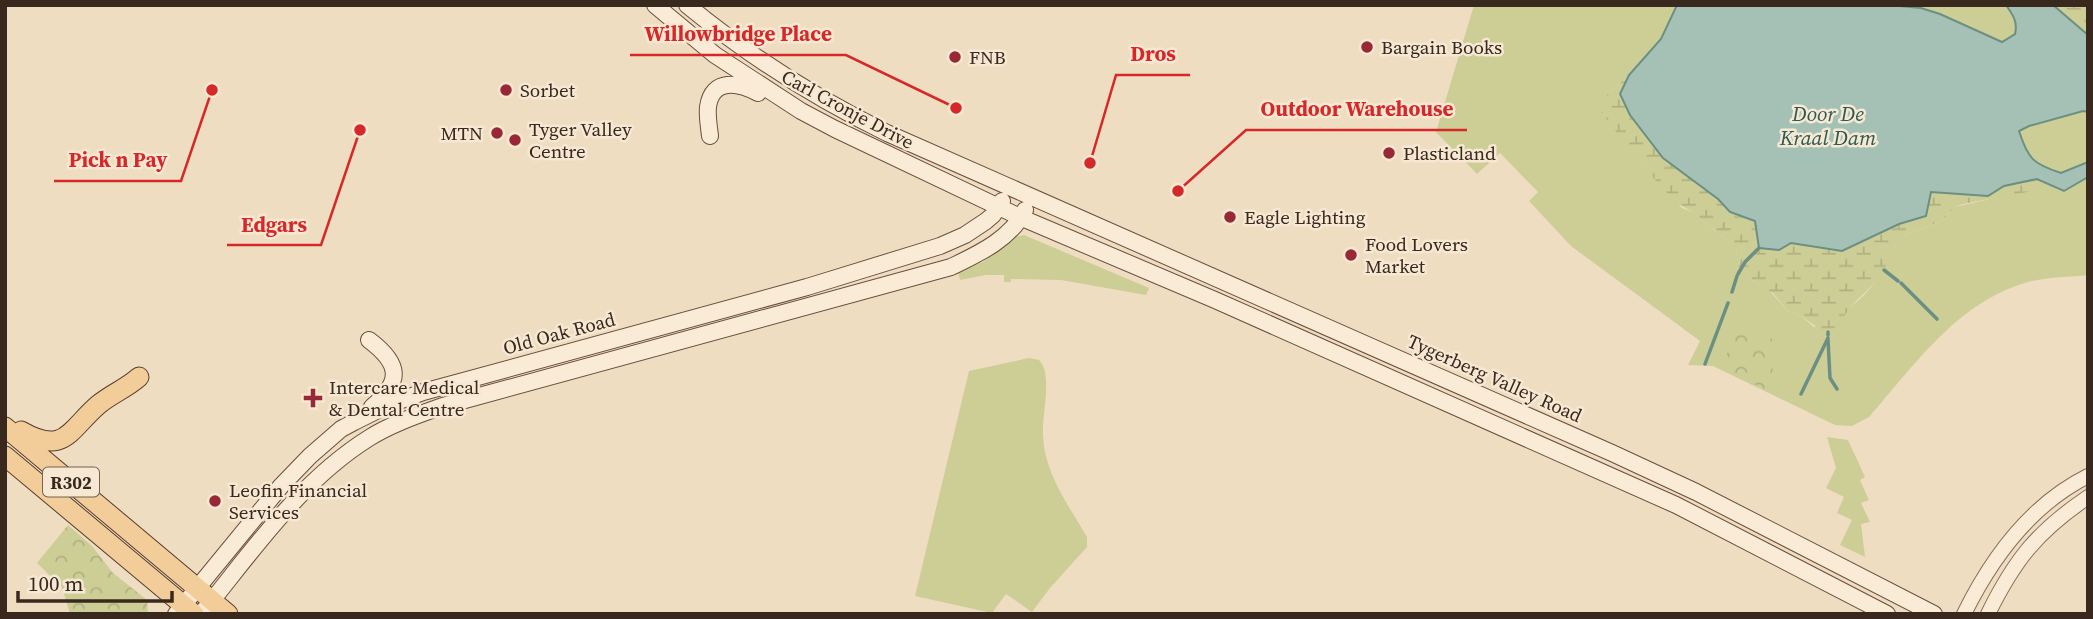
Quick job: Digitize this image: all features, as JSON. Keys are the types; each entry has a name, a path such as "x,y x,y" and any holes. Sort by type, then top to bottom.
{"main road":[{"name":"Carl Cronje Drive","path":"655,5 715,55 801,111 1021,218"},
{"name":"Carl Cronje Drive","path":"687,5 765,64 826,102 887,133 1033,196"},
{"path":"710,136 709,102 716,91 726,85 745,86 784,109 801,111"},
{"name":"Old Oak Road","path":"204,600 301,464 354,422 423,392 807,287 940,246 976,228 993,215 1009,186"},
{"path":"940,246 972,223 978,210 973,196"},
{"name":"Old Oak Road","path":"184,611 204,600 310,484 347,453 379,432 443,405 951,267 998,240 1021,218 1033,196"},
{"name":"Tygerberg Valley Road","path":"1033,196 1636,464 1934,614"},
{"path":"1021,218 1215,300 1602,471 1676,505 1887,614"},
{"path":"807,287 826,289 857,282 867,291"},
{"path":"354,422 388,393 394,380 394,368 390,360 369,340"},
{"path":"5,424 41,441 58,441 75,431 99,404 139,377"},
{"name":"R302","path":"5,424 204,600 228,614"},
{"name":"R302","path":"5,456 184,611"}],"street":[{"path":"1964,614 1984,574 2019,528 2052,499 2088,476"},
{"path":"1988,614 2008,576 2029,546 2052,523 2088,497"}],"green space":[{"path":"1474,5 1677,5 1661,39 1629,75 1602,99 1641,164 1682,208 1693,212 1722,237 1741,248 1742,255 1737,268 1769,290 1788,311 1801,316 1814,327 1848,310 1864,295 1880,277 1896,244 1906,235 1941,221 1955,207 2037,183 2037,179 2064,191 2088,177 2088,275 2028,282 2003,291 1980,304 1939,338 1869,417 1852,426 1835,425 1713,366 1688,365 1700,341 1571,246 1529,201 1538,192 1500,153 1477,174 1436,132"},
{"path":"1888,5 2006,5 2014,19 2015,34 2002,42 1940,14 1921,8"},
{"path":"2053,5 2088,5 2088,35"},
{"path":"1629,75 1620,94 1630,115 1663,158 1718,199 1730,212 1755,221 1791,242 1842,251 1899,224 1926,216 1930,192 1988,196 2004,186 2037,179 2036,188 1963,204 1955,207 1941,221 1906,235 1896,244 1880,278 1857,300 1831,332 1824,332 1801,316 1788,311 1773,293 1753,281 1746,272 1736,272 1742,255 1741,249 1693,212 1676,203 1641,164 1600,111 1602,99"},
{"path":"2084,110 2088,112 2088,162 2061,173 2043,167 2032,159 2019,130"},
{"path":"1024,235 1149,288 1146,295 1061,280 1011,279 1011,282 1004,282 1004,275 960,280 958,271 983,262 1015,237"},
{"path":"1740,327 1772,339 1773,393 1720,368"},
{"path":"1029,358 1039,360 1045,374 1043,434 1048,462 1058,488 1087,537 1087,547 1032,612 1006,594 992,613 915,596 969,371"},
{"path":"1827,437 1848,440 1865,477 1860,480 1869,500 1861,503 1870,522 1861,524 1865,557 1840,545 1852,520 1837,513 1844,497 1826,488 1836,468"},
{"path":"68,525 92,546 113,573 147,600 148,614 70,614 62,587 37,563"}],"water":[{"name":"Door De Kraal Dam","path":"1677,5 1888,5 1921,8 2002,42 2015,34 2016,30 2014,19 2006,5 2053,5 2088,35 2088,112 2083,111 2019,131 2029,154 2044,167 2061,173 2088,162 2088,177 2064,191 2037,179 2004,186 1988,196 1931,192 1926,216 1899,224 1842,251 1791,243 1779,250 1759,248 1755,221 1730,212 1718,199 1663,158 1630,115 1620,94 1629,75 1661,39"}],"waterway":[{"path":"1738,274 1759,248"},
{"path":"1884,270 1898,281"},
{"path":"1732,292 1737,276"},
{"path":"1901,283 1937,319"},
{"path":"1705,364 1728,303"},
{"path":"1801,394 1828,338"},
{"path":"1828,340 1830,378 1837,389"}],"place":[{"name":"Bargain Books","path":"1367,47"},
{"name":"FNB","path":"955,57"},
{"name":"Pick n Pay","path":"212,90"},
{"name":"Sorbet","path":"506,90"},
{"name":"Willowbridge Place","path":"956,108"},
{"name":"Edgars","path":"360,130"},
{"name":"MTN","path":"497,133"},
{"name":"Tyger Valley Centre","path":"515,140"},
{"name":"Plasticland","path":"1389,153"},
{"name":"Dros","path":"1090,163"},
{"name":"Outdoor Warehouse","path":"1178,191"},
{"name":"Eagle Lighting","path":"1230,217"},
{"name":"Food Lovers Market","path":"1351,255"},
{"name":"Intercare Medical & Dental Centre","path":"313,398"},
{"name":"Leofin Financial Services","path":"215,501"}]}
